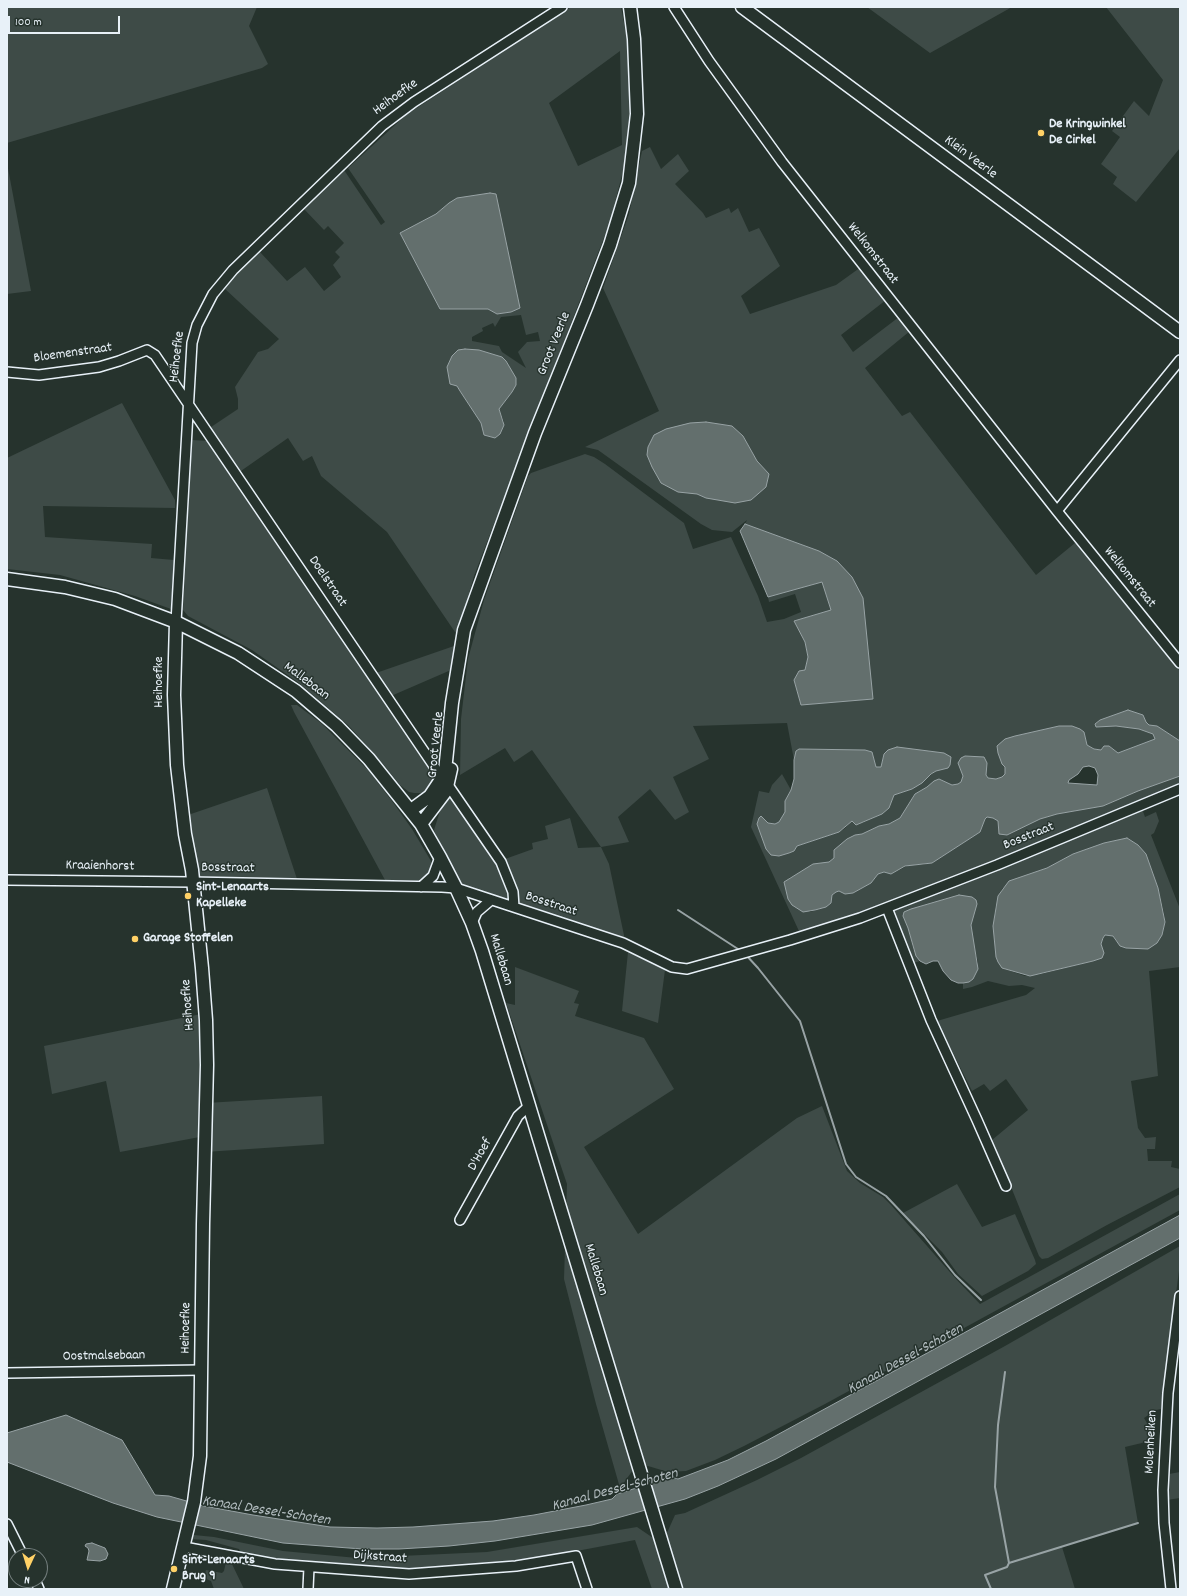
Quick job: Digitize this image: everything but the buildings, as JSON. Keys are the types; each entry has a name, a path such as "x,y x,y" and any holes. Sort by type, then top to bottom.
{"main road":[{"name":"Groot Veerle","path":"421,824 436,806 445,781 455,684 464,630 535,433 610,245 629,183 637,114 634,38 630,7"},
{"name":"Klein Veerle","path":"742,7 1180,332"},
{"name":"Mallebaan","path":"7,579 65,586 93,593 176,622 238,653 296,691 337,726 369,759 421,824 456,888 472,923 676,1589"},
{"name":"Heihoefke","path":"173,1589 189,1527 200,1456 207,1044 204,994 176,750 174,696 176,622"},
{"name":"Groot Veerle","path":"411,810 430,796 445,781"}],"street":[{"name":"Heihoefke","path":"176,622 192,343 197,325 213,294 233,270 382,126 414,102 562,7"},
{"name":"Welkomstraat","path":"674,7 709,61 782,162 1057,511 1180,663"},
{"name":"Bloemenstraat","path":"7,372 40,375 99,367 147,350 155,355 188,402"},
{"path":"1057,511 1180,360"},
{"name":"Doelstraat","path":"188,402 501,862 513,892 514,907"},
{"name":"Bosstraat","path":"192,882 456,888 622,943 672,967 687,969 797,938 860,918 1034,850 1180,789"},
{"path":"421,887 433,876 440,857"},
{"name":"Kraaienhorst","path":"7,880 192,882"},
{"path":"472,923 477,912 491,900"},
{"path":"887,908 931,1020 1006,1186"},
{"name":"D'Hoef","path":"460,1220 518,1116 529,1106"},
{"name":"Molenheiken","path":"1171,1589 1164,1523 1163,1490 1168,1393 1180,1296"},
{"name":"Oostmalsebaan","path":"7,1373 201,1370"},
{"path":"7,1524 19,1548"},
{"name":"Dijkstraat","path":"184,1547 275,1564 409,1574 516,1566 576,1556 587,1589"},
{"path":"308,1589 309,1567"}],"shaded area":[{"path":"7,7 257,7 249,26 268,64 262,68 7,143"},
{"path":"571,7 621,7 628,45 631,97 624,167 610,222 474,576 457,635 387,532 321,476 312,456 303,461 288,438 238,473 208,429 238,409 238,399 235,387 258,352 268,349 279,339 224,288 233,276 260,252 287,281 305,267 324,291 341,277 333,265 340,257 335,252 344,243 328,226 324,230 304,209 344,170 381,225 385,222 348,168 406,115","holes":["620,51 622,145 578,166 549,103","490,193 496,194 511,312 497,314 488,309 440,309 400,233 436,214 449,203","521,315 526,335 538,332 540,341 527,342 518,352 526,368 502,352 499,346 472,341 472,337 483,331 482,328 493,323 495,327 501,317","479,350 502,357 512,392 499,409 504,422 495,438 484,435 481,423 457,386"]},
{"path":"867,7 1012,7 930,53"},
{"path":"1106,7 1180,7 1180,148 1136,202 1113,184 1117,177 1101,164 1120,137 1112,131 1134,101 1149,116 1163,80"},
{"path":"650,147 661,169 678,154 689,171 675,184 706,218 729,208 731,213 738,208 749,232 759,228 780,266 741,296 750,314 836,285 861,267 886,300 841,335 853,352 899,317 910,331 865,368 902,416 910,412 1036,575 1075,543 1180,671 1180,741 1163,730 1149,725 1128,710 1100,720 1095,724 1096,727 1116,726 1139,729 1153,734 1155,739 1118,753 1109,746 1101,750 1094,749 1087,745 1084,732 1080,729 1059,726 1015,736 1002,764 1005,767 1005,774 1002,777 996,779 988,778 986,775 987,763 971,756 965,756 961,771 963,776 961,782 952,785 939,779 915,794 900,818 889,824 879,826 862,834 855,835 829,863 813,864 802,872 789,878 810,912 826,907 832,895 836,892 839,891 846,894 853,893 871,883 878,874 884,872 891,874 911,865 932,863 980,832 987,817 998,821 999,832 1007,835 1040,819 1057,814 1103,806 1138,791 1180,776 1180,785 1140,803 1145,817 1156,812 1159,821 1154,833 1151,835 1180,909 1180,967 1149,971 1158,1076 1131,1081 1138,1128 1145,1138 1156,1137 1155,1149 1147,1149 1148,1161 1172,1161 1171,1167 1180,1169 1180,1187 1048,1258 1042,1259 1039,1256 992,1140 1028,1110 1006,1079 990,1091 984,1084 972,1091 937,1021 1026,995 1035,988 1022,985 1009,986 988,981 963,989 963,983 969,982 973,979 977,971 978,962 972,940 972,920 951,897 904,912 903,916 913,947 916,956 920,961 905,966 884,915 804,942 751,827 759,791 769,793 772,785 782,774 791,790 785,801 785,812 779,822 775,824 768,823 760,816 775,856 789,853 794,851 797,846 836,833 844,829 852,821 862,823 882,814 889,808 894,795 912,789 936,771 948,768 944,753 907,749 884,754 881,767 876,767 872,752 865,750 799,749 796,751 794,760 787,723 693,726 709,759 673,777 689,812 675,820 650,789 618,817 629,842 601,847 532,750 514,762 505,748 460,775 461,719 468,659 484,600 528,476 531,473 585,454 594,457 605,464 684,523 693,549 731,537 758,596 767,622 784,619 801,612 795,594 769,602 768,597 822,582 831,610 794,621 805,642 808,657 805,670 794,680 801,705 873,699 837,561 819,551 745,524 747,520 732,532 712,530 701,524 598,450 585,447 659,411 603,288 629,214 642,151","holes":["706,422 732,426 743,436 757,461 769,474 706,498 697,494","1127,838 1138,845 1146,854 1158,888 1164,913 1165,922 1162,935 1132,948 1126,948 1116,941 1113,936 1105,935 1093,961 1041,974 1025,976 1002,968 996,957 993,926 996,905 1002,889 1018,878 1047,868 1073,854 1104,843"]},
{"path":"7,163 31,291 7,294"},
{"path":"490,193 496,194 520,308 511,312 497,314 488,309 440,309 400,233 436,214 457,198"},
{"path":"458,350 479,350 502,357 516,378 516,385 499,409 504,425 500,434 495,438 484,435 481,423 457,386 450,384 447,367 452,356"},
{"path":"122,403 175,500 175,508 43,506 45,537 152,544 151,558 174,560 171,609 135,596 60,575 7,569 7,458"},
{"path":"706,422 732,426 743,436 757,461 769,474 766,487 751,500 735,503 706,498 697,494 678,492 661,483 647,455 648,447 654,435 666,429 690,423"},
{"path":"192,440 209,441 435,773 436,777 429,789 422,793 409,792 400,785 348,725 299,683 252,650 188,616 183,610"},
{"path":"745,524 819,551 837,561 852,577 863,598 873,699 801,705 794,680 799,671 805,670 808,657 805,642 794,621 831,610 822,582 768,597 740,531"},
{"path":"454,646 451,670 391,696 376,673"},
{"path":"291,705 297,705 321,723 368,770 412,829 431,861 432,868 428,878 421,881 385,880"},
{"path":"1128,710 1143,715 1149,725 1157,726 1180,741 1180,776 1138,791 1103,806 1057,814 1040,819 1007,835 999,834 998,821 987,817 980,832 932,863 905,866 891,874 884,872 878,874 871,883 853,893 845,894 839,891 836,892 832,895 831,903 826,907 803,912 792,905 788,899 784,882 813,864 829,862 834,858 834,850 847,839 879,826 889,824 900,818 915,794 934,781 939,779 952,785 961,782 963,776 958,763 961,758 965,756 984,757 987,763 986,775 988,778 996,779 1005,774 1005,767 1002,764 997,746 1005,739 1015,736 1059,726 1072,726 1084,732 1087,745 1094,749 1101,750 1104,746 1109,746 1118,753 1155,739 1153,734 1139,729 1116,726 1096,727 1095,724 1100,720","holes":["1089,766 1095,768 1098,775 1097,785 1068,783 1069,780 1078,774 1083,767"]},
{"path":"897,747 944,753 951,757 950,765 948,768 931,774 922,783 912,789 894,795 889,808 882,814 856,825 852,821 839,832 797,846 794,851 789,853 779,856 771,855 766,849 757,824 761,816 768,823 775,824 779,822 785,812 785,801 791,790 794,779 794,760 796,751 799,749 865,750 872,752 876,767 881,767 884,754 888,750"},
{"path":"267,788 297,879 199,878 188,815"},
{"path":"450,795 498,865 509,890 509,902 464,886 437,839 434,830 440,811"},
{"path":"570,818 578,848 601,847 609,864 625,940 523,906 519,902 510,869 505,859 533,849 532,843 548,839 545,826"},
{"path":"1127,838 1138,845 1146,854 1158,888 1165,922 1162,935 1157,943 1148,949 1126,948 1120,946 1113,936 1105,935 1101,944 1104,953 1102,958 1093,961 1030,976 1002,968 996,957 993,926 998,896 1009,881 1047,868 1073,854 1104,843"},
{"path":"959,895 972,897 976,900 977,904 971,925 978,969 973,979 969,982 963,983 958,983 951,980 943,971 938,961 933,961 926,964 920,961 916,956 903,916 904,912 911,909"},
{"path":"628,952 665,970 658,1023 622,1011"},
{"path":"515,967 579,991 574,1003 579,1004 575,1016 644,1038 674,1089 584,1147 638,1234 797,1118 822,1106 847,1171 860,1183 883,1197 891,1205 980,1304 1180,1194 1180,1210 825,1404 744,1446 715,1460 686,1471 668,1472 638,1463 620,1488 596,1404 564,1279 567,1184 506,1003 515,1005"},
{"path":"206,1013 206,1103 322,1096 324,1144 205,1152 205,1136 120,1152 106,1081 52,1094 44,1046"},
{"path":"957,1184 982,1227 1015,1214 1036,1264 1028,1271 982,1296 958,1274 942,1252 903,1213"},
{"path":"1180,1215 1180,1238 776,1459 718,1486 685,1499 592,1525 495,1541 399,1549 362,1549 283,1543 157,1517 113,1503 7,1462 7,1433 66,1415 122,1440 155,1495 169,1496 204,1506 253,1515 330,1527 413,1527 493,1521 586,1505 612,1499 617,1494 672,1477 678,1479 728,1460 766,1441"},
{"path":"1180,1246 1180,1263 1161,1409 1156,1410 1144,1418 1155,1437 1146,1442 1125,1447 1138,1523 1062,1547 1075,1589 652,1589 635,1540 566,1553 495,1563 396,1570 277,1561 242,1555 239,1549 206,1540 190,1539 190,1535 214,1537 283,1551 357,1558 487,1552 637,1527 662,1544 675,1515 685,1513 801,1458 1005,1346"},
{"path":"1180,1472 1180,1498 1167,1500 1169,1474"},
{"path":"92,1543 105,1548 108,1554 106,1559 100,1561 87,1560 89,1551 85,1546 86,1544"},
{"path":"226,1562 231,1562 244,1589 214,1589 211,1581 204,1578 206,1570 222,1573"}],"waterway":[{"path":"678,910 741,951"},
{"path":"746,955 800,1021 846,1164 856,1177 886,1196 924,1236 955,1275 981,1300"},
{"path":"991,1589 985,1575 1007,1567 1009,1563 995,1487 998,1425 1005,1372"},
{"path":"1009,1563 1138,1523"}],"place":[{"name":"De Kringwinkel De Cirkel","path":"1041,133"},
{"name":"Sint-Lenaarts Kapelleke","path":"188,896"},
{"name":"Garage Stoffelen","path":"135,939"},
{"name":"Sint-Lenaarts Brug 9","path":"174,1569"}],"water label":[{"name":"Kanaal Dessel-Schoten","path":"906,1360"},
{"name":"Kanaal Dessel-Schoten","path":"615,1491"},
{"name":"Kanaal Dessel-Schoten","path":"266,1512"}]}
